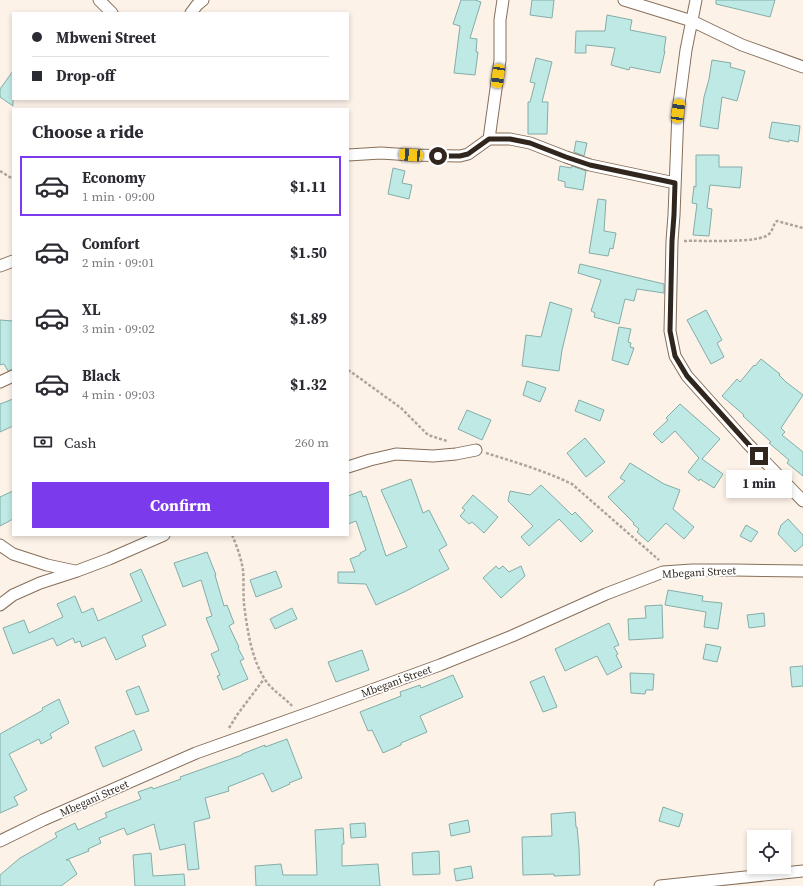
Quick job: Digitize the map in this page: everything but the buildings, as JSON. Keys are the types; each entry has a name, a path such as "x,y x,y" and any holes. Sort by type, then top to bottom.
{"street":[{"path":"100,0 111,12"},
{"path":"192,12 203,0"},
{"path":"489,139 500,60 500,20 503,0"},
{"path":"624,0 692,20 742,45 803,67"},
{"path":"696,0 686,50 678,111 672,241 670,331 675,356 687,376 748,444 803,501"},
{"path":"349,155 380,153 460,156 468,154 489,139 510,139 530,143 590,165 675,183"},
{"path":"0,266 12,261"},
{"path":"0,382 12,376"},
{"path":"349,467 396,454 433,456 476,450"},
{"path":"0,605 13,595 40,582 77,571 109,559 162,536"},
{"path":"0,545 13,554 47,566 77,571"},
{"name":"Mbegani Street","path":"0,841 43,820 196,753 447,662 512,636 606,594 663,572 692,570 803,571"},
{"path":"660,886 803,871"}],"path":[{"path":"0,171 12,178"},
{"path":"672,241 745,241 768,235 774,222 776,221 803,228"},
{"path":"349,371 402,408 428,435 448,442"},
{"path":"476,450 562,479 572,484 672,572"},
{"path":"232,536 243,570 244,604 251,644 258,668 271,688 290,704 301,716"},
{"path":"218,745 237,715 264,679"}],"route":[{"path":"438,156 464,156 489,139 510,139 530,143 590,165 675,183 670,331 675,356 687,376 759,456"}]}
